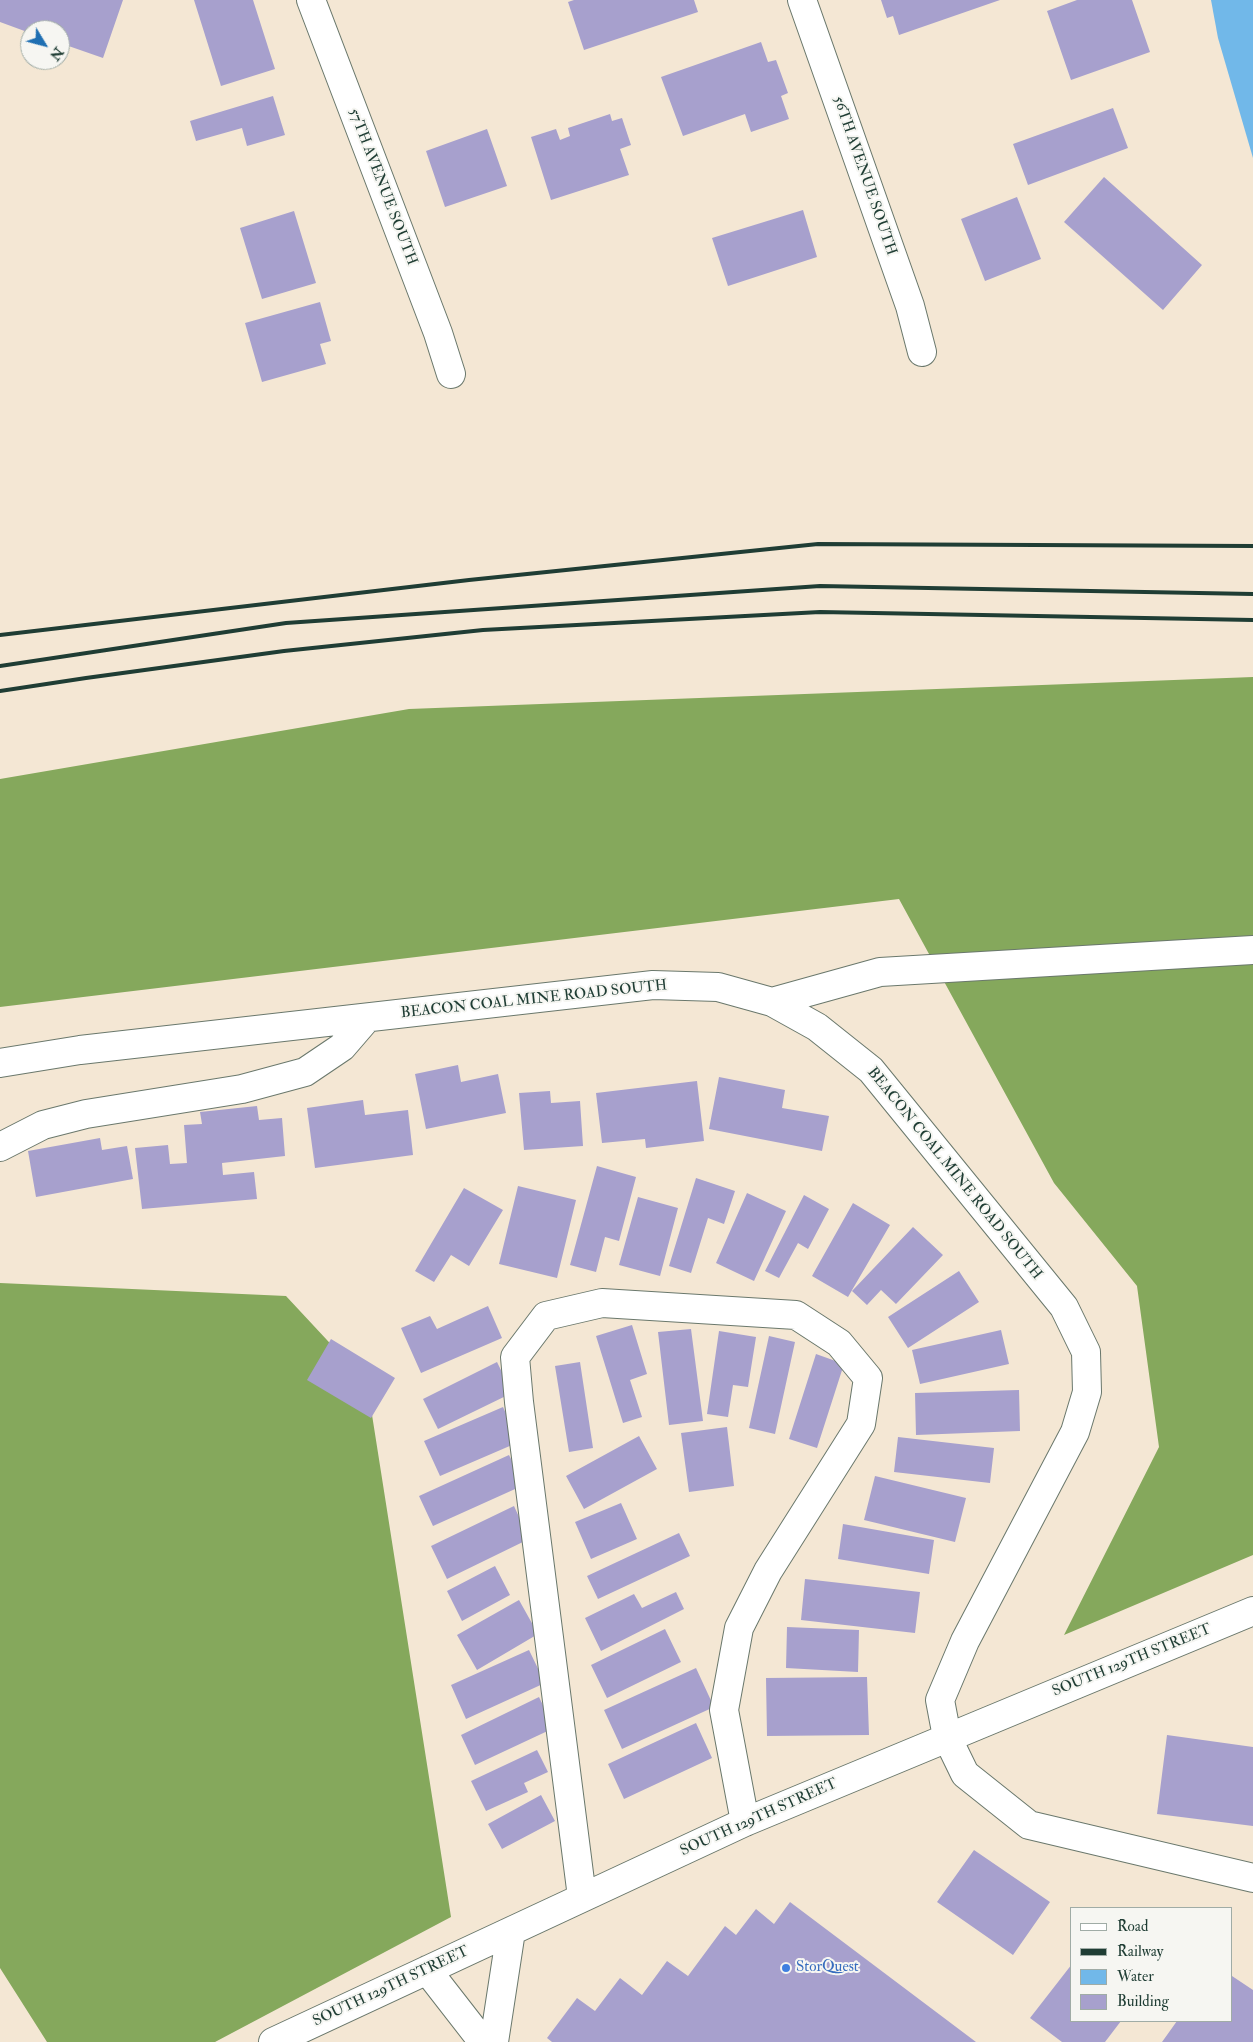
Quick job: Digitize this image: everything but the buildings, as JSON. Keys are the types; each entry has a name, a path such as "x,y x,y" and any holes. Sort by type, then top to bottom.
{"street":[{"name":"57TH AVENUE SOUTH","path":"311,0 438,333 451,374"},
{"name":"56TH AVENUE SOUTH","path":"802,0 910,306 922,352"},
{"path":"772,1002 880,972 1253,950"},
{"name":"BEACON COAL MINE ROAD SOUTH","path":"0,1063 80,1050 653,985 718,987 772,1002 817,1027 871,1070 1064,1307 1086,1352 1087,1392 1075,1432 965,1640 940,1700 947,1737 965,1774 1029,1825 1253,1878"},
{"path":"0,1147 43,1126 86,1114 242,1089 305,1072 342,1047 367,1018"},
{"path":"582,1898 519,1402 515,1357 546,1316 602,1303 796,1315 839,1343 868,1378 861,1424 768,1571 739,1628 724,1710 746,1822"},
{"name":"SOUTH 129TH STREET","path":"273,2042 746,1822 1253,1611"},
{"path":"494,2042 511,1931"},
{"path":"427,1970 483,2042"}],"green space":[{"path":"1253,677 1253,1555 1064,1635 1159,1447 1137,1286 1054,1183 899,899 0,1007 0,779 409,709"},
{"path":"0,1283 286,1296 367,1383 451,1917 215,2042 47,2042 0,1968"}],"water":[{"path":"1211,0 1253,0 1253,158 1218,38"}],"railway":[{"path":"0,635 469,580 818,544 1253,546"},
{"path":"0,666 286,623 820,586 1253,594"},
{"path":"0,691 284,651 483,630 820,612 1253,620"}],"place":[{"name":"StorQuest","path":"786,1968"}]}
